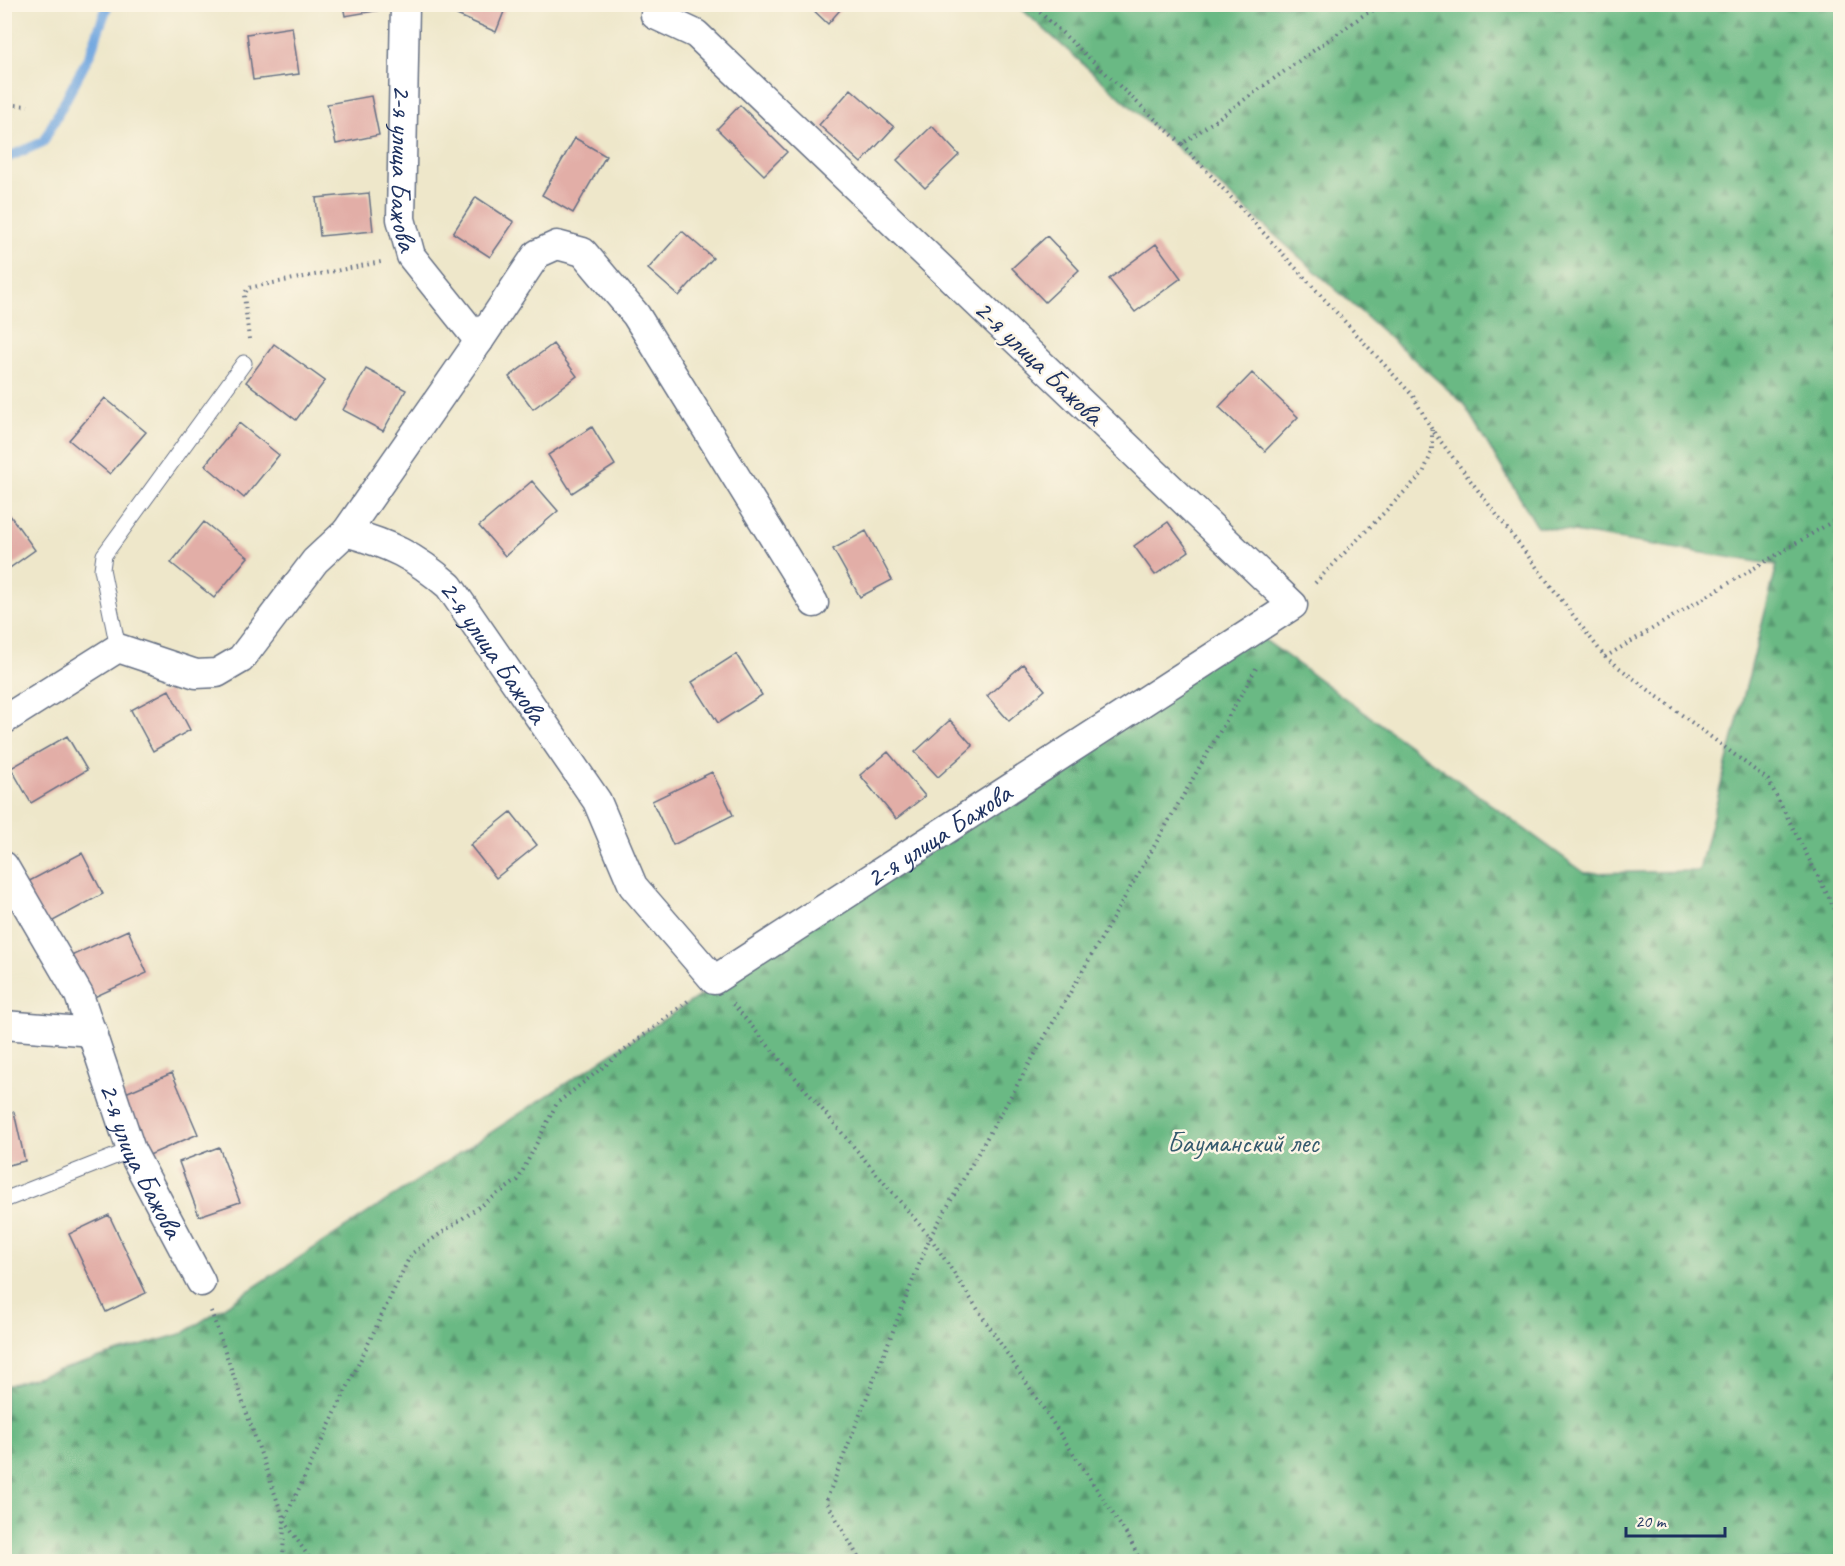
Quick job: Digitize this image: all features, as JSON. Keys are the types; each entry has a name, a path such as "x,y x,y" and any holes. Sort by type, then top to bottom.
{"street":[{"name":"2-я улица Бажова","path":"405,4 401,219 411,256 479,342"},
{"name":"2-я улица Бажова","path":"346,532 387,543 425,566 449,586 597,801 633,886 714,980 1293,605 696,34 655,15"},
{"path":"4,720 118,648 196,674 217,673 241,659 315,561 346,532 479,342 537,254 557,245 583,252 636,315 814,603"},
{"name":"2-я улица Бажова","path":"4,866 79,995 131,1150 201,1282"},
{"path":"4,1026 93,1032"}],"lane":[{"path":"118,648 102,569 104,555 244,363"},
{"path":"4,1200 131,1150"}],"path":[{"path":"1031,4 1182,144 1413,396 1432,430 1605,657 1768,780 1840,919"},
{"path":"1182,144 1365,14 1387,4"},
{"path":"4,104 28,106"},
{"path":"244,363 249,344 244,295 248,288 411,256"},
{"path":"1293,605 1423,473 1432,452 1432,430"},
{"path":"1605,657 1840,517"},
{"path":"861,1562 826,1501 930,1237 1263,657"},
{"path":"283,1562 284,1520 411,1254 518,1180 557,1103 714,980 930,1237 1122,1528 1141,1562"},
{"path":"201,1282 284,1520 312,1562"}],"green space":[{"name":"Бауманский лес","path":"1017,5 1840,5 1840,1561 5,1562 5,1386 184,1333 1255,633 1585,873 1699,871 1777,565 1537,526 1463,403"}],"building":[{"path":"462,4 507,4 496,32 457,15"},
{"path":"807,4 845,4 828,24"},
{"path":"343,5 386,5 386,9 345,16"},
{"path":"292,27 299,74 253,80 247,34"},
{"path":"851,89 894,127 861,163 819,125"},
{"path":"371,96 379,135 336,144 327,104"},
{"path":"740,105 787,152 764,175 717,129"},
{"path":"932,126 959,155 925,188 897,160"},
{"path":"575,138 606,156 573,213 542,195"},
{"path":"369,193 373,231 320,236 316,198"},
{"path":"476,197 514,222 490,257 453,233"},
{"path":"682,231 713,258 679,296 648,269"},
{"path":"1047,236 1079,270 1045,302 1012,268"},
{"path":"1156,244 1181,278 1135,312 1109,279"},
{"path":"274,344 325,381 296,420 246,382"},
{"path":"553,344 577,376 533,409 509,377"},
{"path":"366,369 406,390 383,431 343,410"},
{"path":"1252,373 1298,417 1265,451 1219,407"},
{"path":"105,398 146,432 110,474 69,440"},
{"path":"239,423 279,455 244,498 205,465"},
{"path":"592,427 615,465 572,493 548,455"},
{"path":"532,481 558,511 505,556 479,526"},
{"path":"4,507 35,550 4,572"},
{"path":"204,522 248,557 214,598 171,563"},
{"path":"1168,522 1189,551 1155,575 1134,546"},
{"path":"866,531 892,580 860,597 833,549"},
{"path":"736,654 762,695 718,723 692,682"},
{"path":"1023,664 1045,690 1009,721 987,696"},
{"path":"169,690 190,730 153,751 131,710"},
{"path":"950,720 973,746 938,777 915,752"},
{"path":"67,736 87,770 31,803 11,768"},
{"path":"888,752 925,796 896,819 860,775"},
{"path":"712,772 733,815 673,845 652,801"},
{"path":"511,812 537,845 496,878 470,845"},
{"path":"82,853 103,894 42,927 20,886"},
{"path":"128,930 147,973 90,999 71,956"},
{"path":"172,1073 198,1134 147,1156 121,1095"},
{"path":"14,1112 25,1161 4,1166 4,1115"},
{"path":"219,1147 240,1202 199,1216 179,1162"},
{"path":"109,1215 146,1293 106,1312 69,1234"}],"waterway":[{"path":"4,159 43,142 90,54 108,4"}]}
